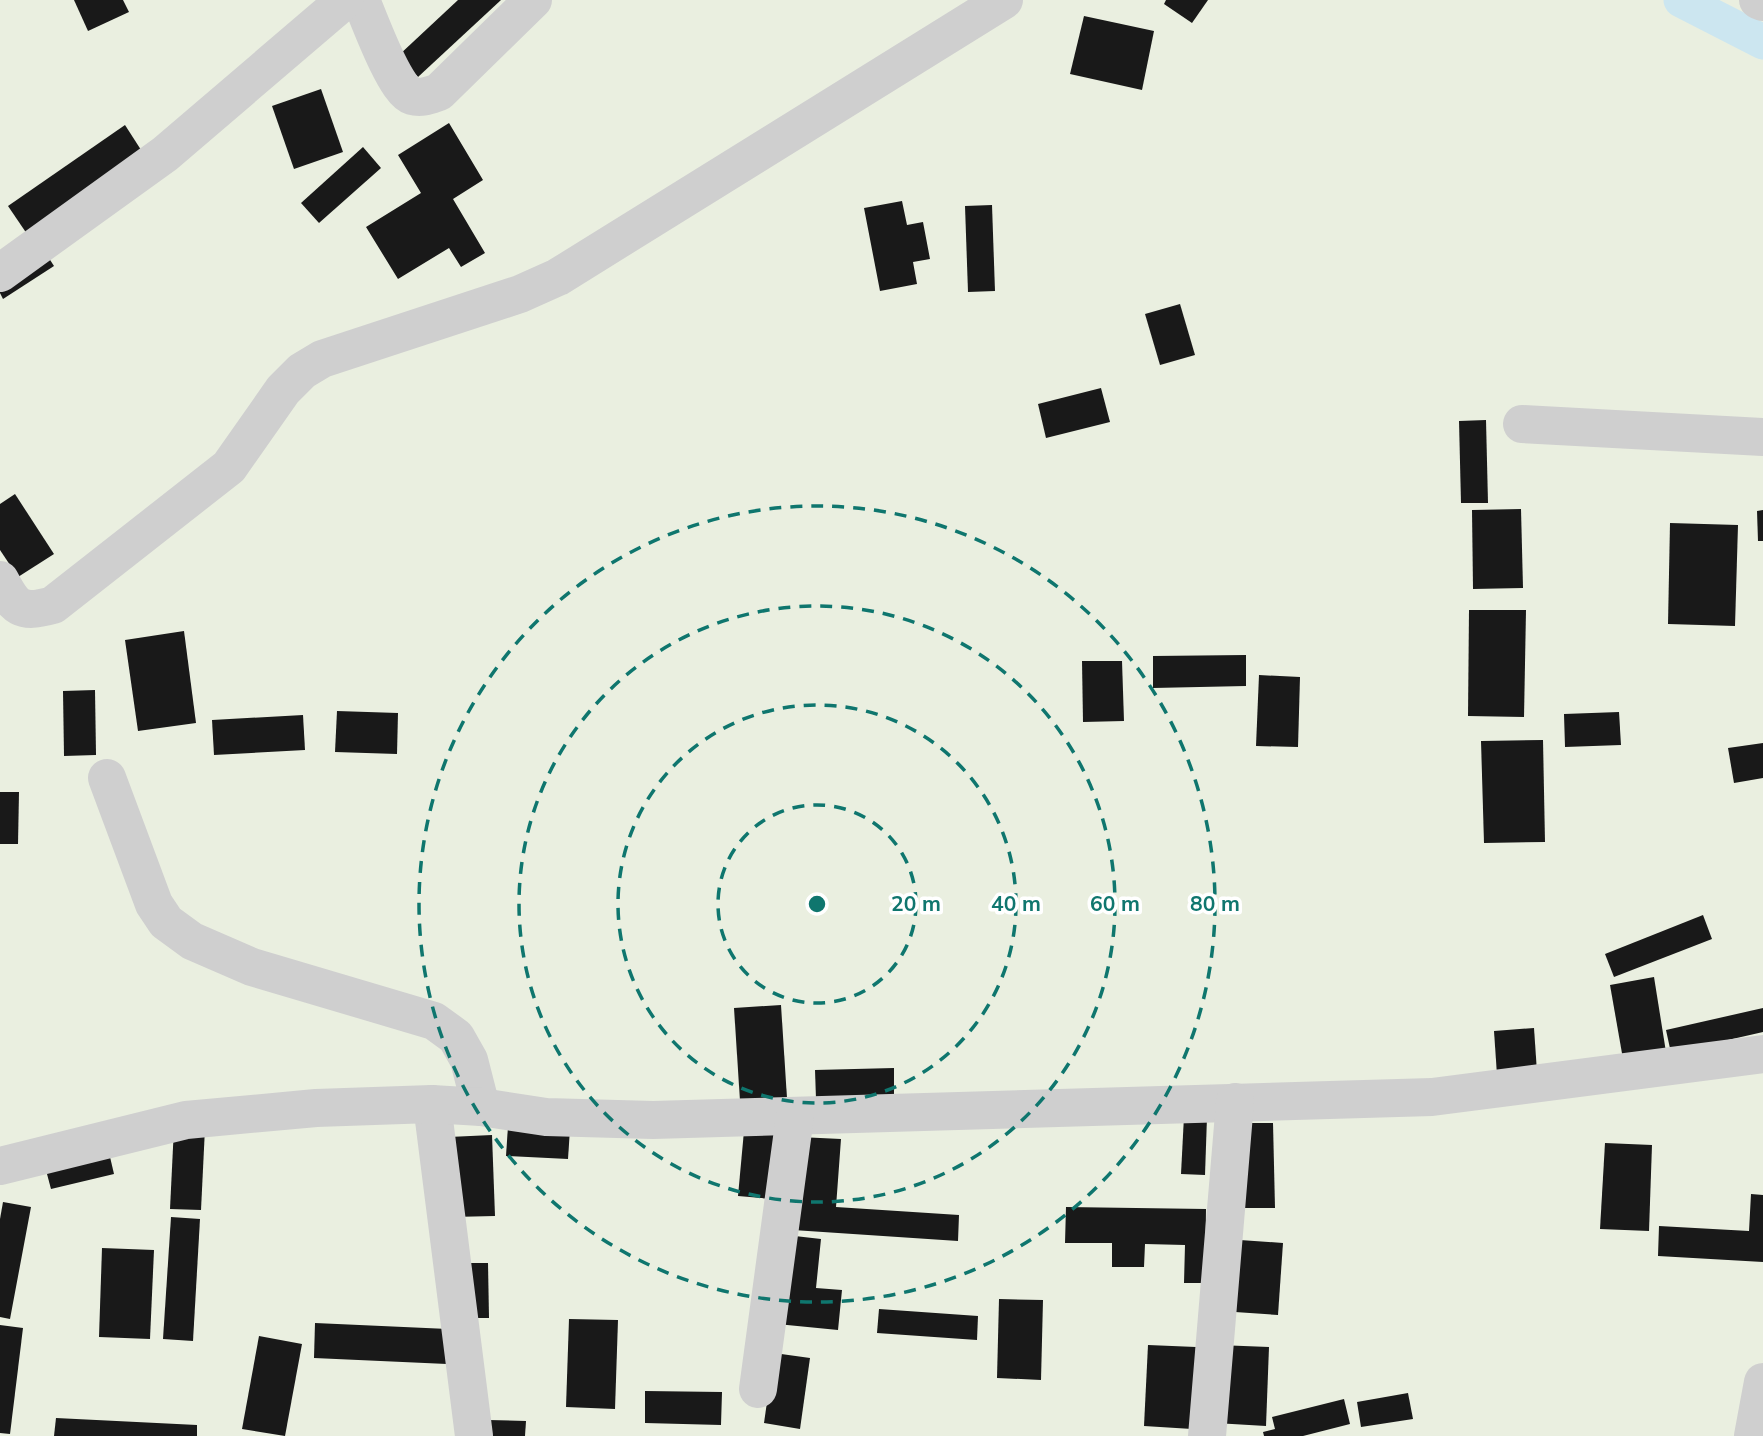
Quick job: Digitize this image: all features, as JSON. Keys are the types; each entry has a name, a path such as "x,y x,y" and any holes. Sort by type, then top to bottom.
{"street":[{"path":"0,273 165,154 345,0"},
{"path":"360,0 398,85 410,96 423,98 439,92 533,0"},
{"path":"0,580 12,604 24,609 53,605 229,467 283,390 302,370 322,359 520,294 558,277 894,71 1004,0"},
{"path":"1522,424 1763,437"},
{"path":"107,778 155,904 166,922 192,940 252,967 434,1021 456,1037 469,1060 481,1107"},
{"path":"0,1166 186,1120 316,1108 432,1104 481,1107 546,1117 653,1120 1432,1097 1763,1054"},
{"path":"1207,1436 1235,1102"},
{"path":"432,1104 474,1436"},
{"path":"758,1389 795,1116"},
{"path":"1753,1436 1763,1382"}],"shaded area":[{"path":"0,0 1763,0 1763,1436 0,1436"}],"building":[{"path":"74,0 123,0 129,12 88,31"},
{"path":"458,0 501,0 418,77 398,56"},
{"path":"1166,0 1208,0 1192,23 1164,4"},
{"path":"1084,16 1154,31 1142,90 1070,74"},
{"path":"321,89 343,152 294,169 272,106"},
{"path":"449,123 483,180 453,199 485,253 461,267 449,248 398,279 366,227 421,193 398,155"},
{"path":"125,125 143,153 27,234 8,206"},
{"path":"363,147 381,168 319,223 301,203"},
{"path":"902,201 907,225 923,222 930,259 913,262 917,284 880,291 864,208"},
{"path":"992,205 995,291 968,292 965,206"},
{"path":"43,249 54,266 3,299 0,293 0,277"},
{"path":"1180,304 1195,355 1160,365 1145,314"},
{"path":"1101,388 1110,422 1046,438 1038,404"},
{"path":"1486,420 1488,503 1461,503 1459,421"},
{"path":"15,494 54,554 18,577 0,550 0,504"},
{"path":"1521,509 1523,588 1473,589 1472,510"},
{"path":"1763,510 1763,541 1758,541 1757,511"},
{"path":"1670,523 1738,525 1735,626 1668,624"},
{"path":"1469,610 1526,610 1524,717 1468,716"},
{"path":"184,631 196,723 138,731 125,640"},
{"path":"1246,655 1246,686 1153,688 1153,656"},
{"path":"1082,661 1122,661 1124,721 1083,722"},
{"path":"1259,675 1300,677 1298,747 1256,746"},
{"path":"95,690 96,755 64,756 63,691"},
{"path":"337,711 398,713 397,754 335,752"},
{"path":"1619,712 1621,745 1565,747 1564,714"},
{"path":"303,715 305,750 214,755 212,720"},
{"path":"1543,740 1545,842 1484,843 1481,741"},
{"path":"1763,743 1763,778 1734,783 1728,748"},
{"path":"0,792 19,792 18,844 0,844"},
{"path":"1703,915 1712,939 1614,977 1605,954"},
{"path":"1654,977 1666,1052 1623,1059 1610,985"},
{"path":"781,1005 787,1098 740,1101 734,1008"},
{"path":"1763,1008 1763,1032 1671,1053 1666,1030"},
{"path":"1534,1028 1537,1072 1497,1075 1494,1031"},
{"path":"894,1068 894,1098 816,1099 815,1070"},
{"path":"1184,1116 1207,1117 1205,1175 1181,1174"},
{"path":"745,1120 777,1123 771,1199 738,1196"},
{"path":"1240,1123 1273,1123 1275,1208 1241,1208"},
{"path":"508,1126 570,1129 568,1159 506,1156"},
{"path":"174,1127 205,1128 201,1210 170,1209"},
{"path":"492,1135 495,1216 452,1217 449,1137"},
{"path":"799,1137 841,1139 836,1207 959,1215 958,1241 793,1230"},
{"path":"1605,1143 1652,1145 1649,1231 1600,1229"},
{"path":"107,1144 114,1174 51,1189 43,1159"},
{"path":"1751,1194 1763,1195 1763,1262 1658,1256 1659,1226 1749,1231"},
{"path":"3,1202 31,1207 10,1319 0,1317 0,1219"},
{"path":"1066,1207 1206,1209 1205,1283 1184,1283 1185,1245 1145,1244 1144,1267 1112,1267 1112,1243 1065,1243"},
{"path":"171,1217 200,1219 193,1341 163,1339"},
{"path":"786,1235 821,1239 816,1288 842,1290 838,1330 777,1324"},
{"path":"1240,1240 1283,1243 1278,1315 1235,1312"},
{"path":"102,1248 154,1250 150,1339 99,1337"},
{"path":"460,1263 488,1263 489,1318 461,1318"},
{"path":"999,1299 1043,1300 1041,1380 997,1378"},
{"path":"879,1309 978,1316 977,1340 877,1333"},
{"path":"569,1319 618,1320 615,1409 566,1407"},
{"path":"315,1323 448,1329 447,1364 314,1358"},
{"path":"0,1325 23,1328 10,1434 0,1433"},
{"path":"259,1336 302,1344 285,1436 242,1429"},
{"path":"1148,1345 1196,1347 1192,1429 1144,1426"},
{"path":"1218,1345 1269,1347 1266,1426 1215,1423"},
{"path":"774,1353 810,1358 800,1429 764,1423"},
{"path":"645,1391 722,1392 721,1425 645,1423"},
{"path":"1408,1393 1413,1419 1361,1427 1357,1402"},
{"path":"1344,1399 1350,1424 1303,1436 1264,1436 1263,1432 1275,1429 1272,1417"},
{"path":"56,1418 197,1425 197,1436 54,1436"},
{"path":"488,1420 526,1421 525,1436 488,1436"}],"waterway":[{"path":"1681,0 1763,42"}]}
